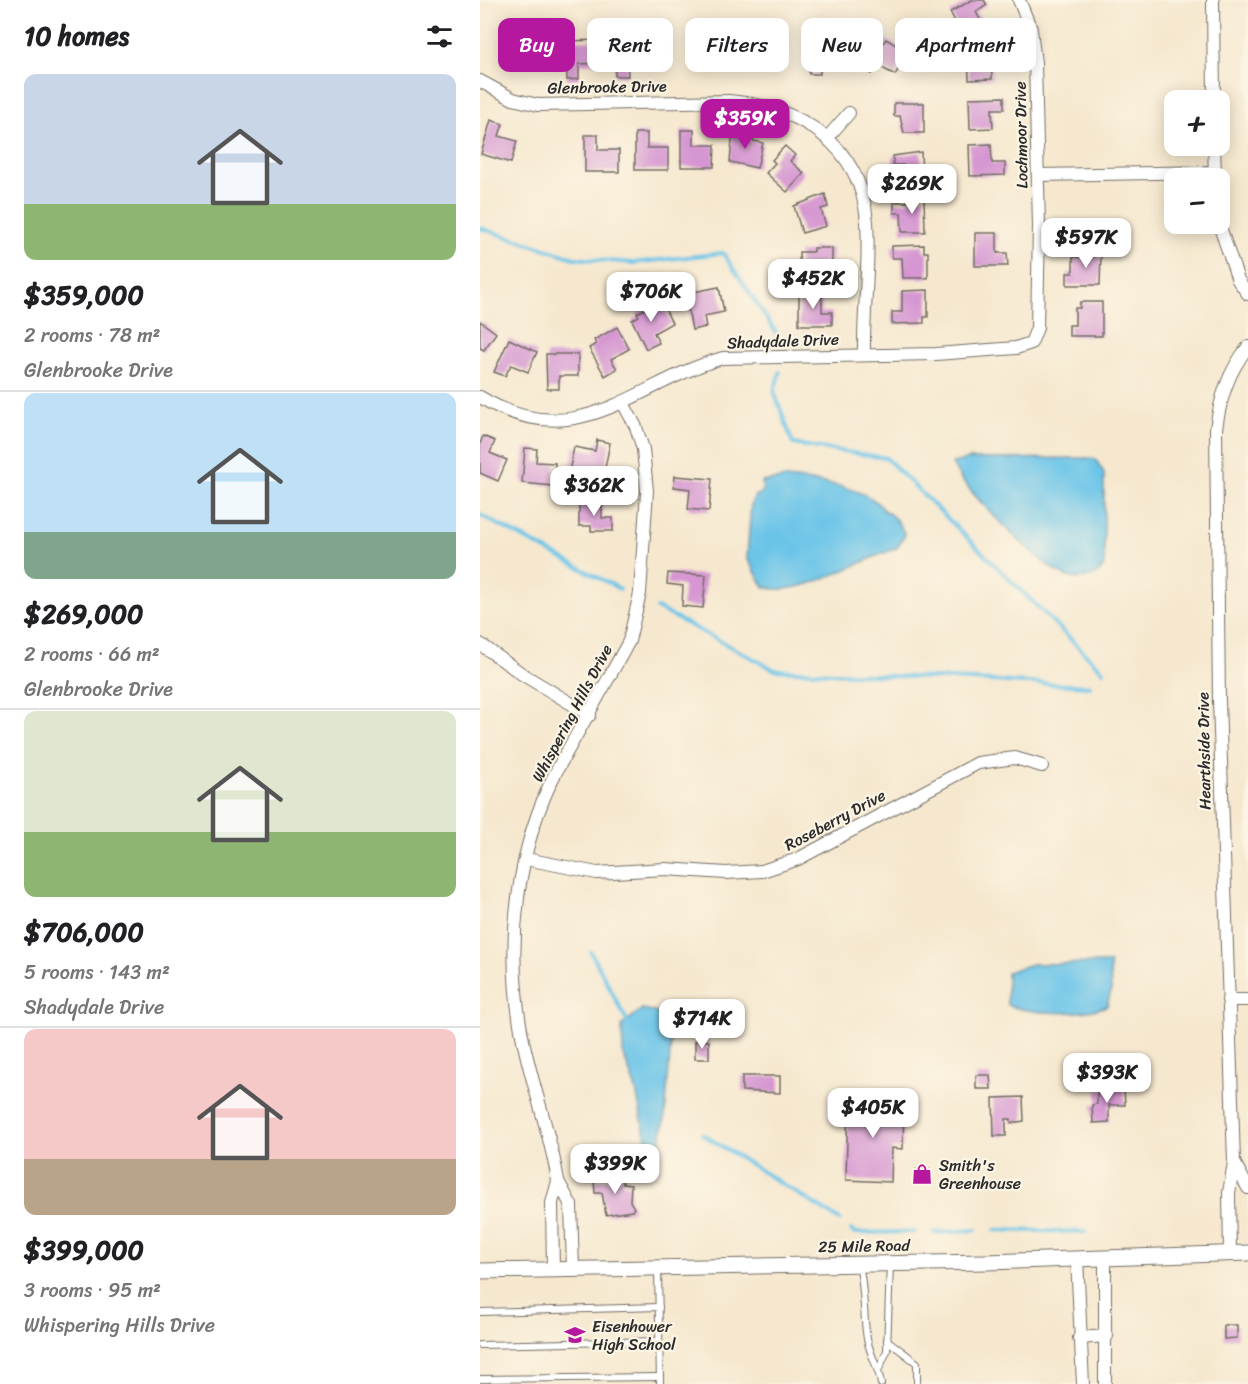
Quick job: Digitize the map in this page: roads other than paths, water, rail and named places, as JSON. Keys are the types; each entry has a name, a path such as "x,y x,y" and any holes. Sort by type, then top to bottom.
{"street":[{"name":"Lochmoor Drive","path":"1020,0 1031,29 1035,63 1038,175 1036,328 1031,343"},
{"path":"1213,0 1214,90"},
{"name":"Glenbrooke Drive","path":"480,81 513,99 538,105 729,101 754,103 779,109 828,137 855,177 867,221 864,355"},
{"path":"828,137 849,113"},
{"path":"1038,175 1164,175"},
{"path":"1222,234 1238,280 1248,294"},
{"name":"Shadydale Drive","path":"480,397 515,413 559,420 580,418 623,403 695,366 723,358 977,352 1016,348 1031,343"},
{"name":"Hearthside Drive","path":"1230,1253 1229,1193 1234,1162 1228,1000 1216,429 1219,402 1229,376 1248,347"},
{"name":"Whispering Hills Drive","path":"573,1270 571,1205 558,1181 522,1032 516,982 515,927 526,860 536,822 557,770 590,715 629,641 640,593 647,491 646,469 636,428 623,403"},
{"path":"480,644 522,674 590,715"},
{"name":"Roseberry Drive","path":"526,860 597,873 665,869 726,873 762,871 798,859 978,763 1015,758 1042,766"},
{"path":"1228,1000 1248,1000"},
{"name":"Hearthside Drive","path":"1234,1162 1248,1188"},
{"name":"Whispering Hills Drive","path":"552,1270 552,1203 558,1181"},
{"name":"25 Mile Road","path":"480,1271 859,1264 1248,1253"},
{"path":"1105,1257 1107,1336 1105,1384"},
{"path":"1077,1258 1079,1338 1083,1384"},
{"path":"1079,1338 1107,1336"}],"lane":[{"path":"879,1369 887,1352 890,1263"},
{"path":"859,1264 864,1288 867,1341 879,1369 881,1384"},
{"path":"480,1379 660,1380 658,1268"},
{"path":"480,1312 659,1307"},
{"path":"887,1340 917,1363 917,1384"},
{"path":"480,1345 659,1341"}],"water":[{"path":"1091,458 1096,460 1104,473 1104,565 1096,574 1086,578 1063,575 1037,557 969,489 952,463 970,459"},
{"path":"787,478 840,486 866,495 899,523 905,535 897,548 812,583 795,588 764,587 747,558 751,504 754,497 763,492 762,482"},
{"path":"1110,963 1111,991 1107,1006 1057,1013 1007,1005 1007,972 1032,964"},
{"path":"642,1009 660,1015 672,1028 665,1118 656,1165 651,1164 636,1090 623,1053 622,1025"}],"waterway":[{"path":"480,228 574,258 633,263 723,253 777,334"},
{"path":"780,372 774,391 793,444 886,458 1103,671"},
{"path":"480,515 620,589"},
{"path":"657,608 775,670 1090,686"},
{"path":"591,952 628,1023"},
{"path":"702,1134 840,1220"},
{"path":"851,1230 854,1233 914,1232"},
{"path":"934,1233 976,1230"},
{"path":"995,1230 1085,1232"}],"place":[{"name":"Smith's Greenhouse","path":"922,1174"},
{"name":"Eisenhower High School","path":"575,1335"}]}
